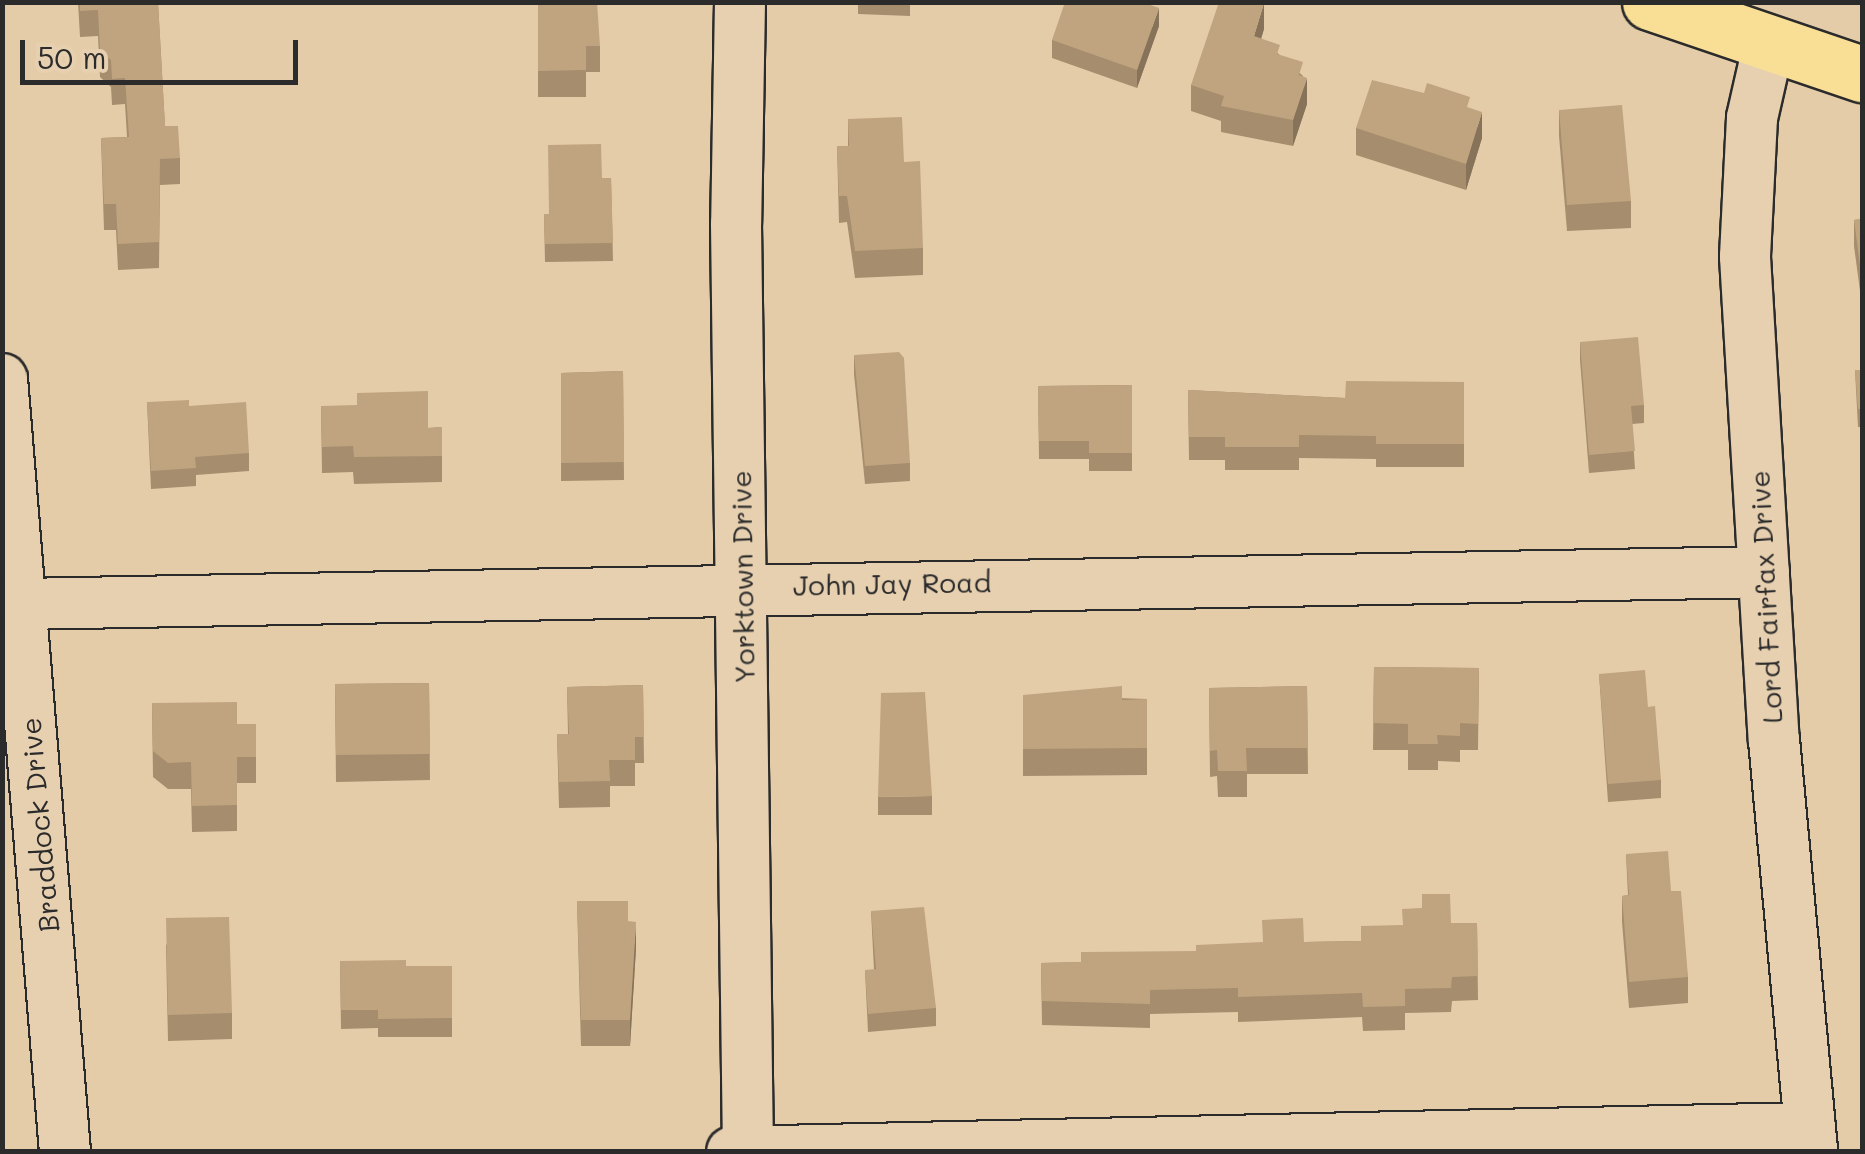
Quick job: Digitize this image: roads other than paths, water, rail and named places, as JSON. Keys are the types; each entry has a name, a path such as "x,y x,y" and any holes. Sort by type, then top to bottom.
{"main road":[{"path":"1650,2 1862,74"}],"street":[{"name":"Yorktown Drive","path":"740,2 748,1151"},
{"name":"Lord Fairfax Drive","path":"1768,43 1744,195 1764,572 1811,1140"},
{"name":"Braddock Drive","path":"2,379 65,1152"},
{"name":"John Jay Road","path":"21,604 743,586 1764,572"},
{"path":"732,1152 1811,1140"}]}
